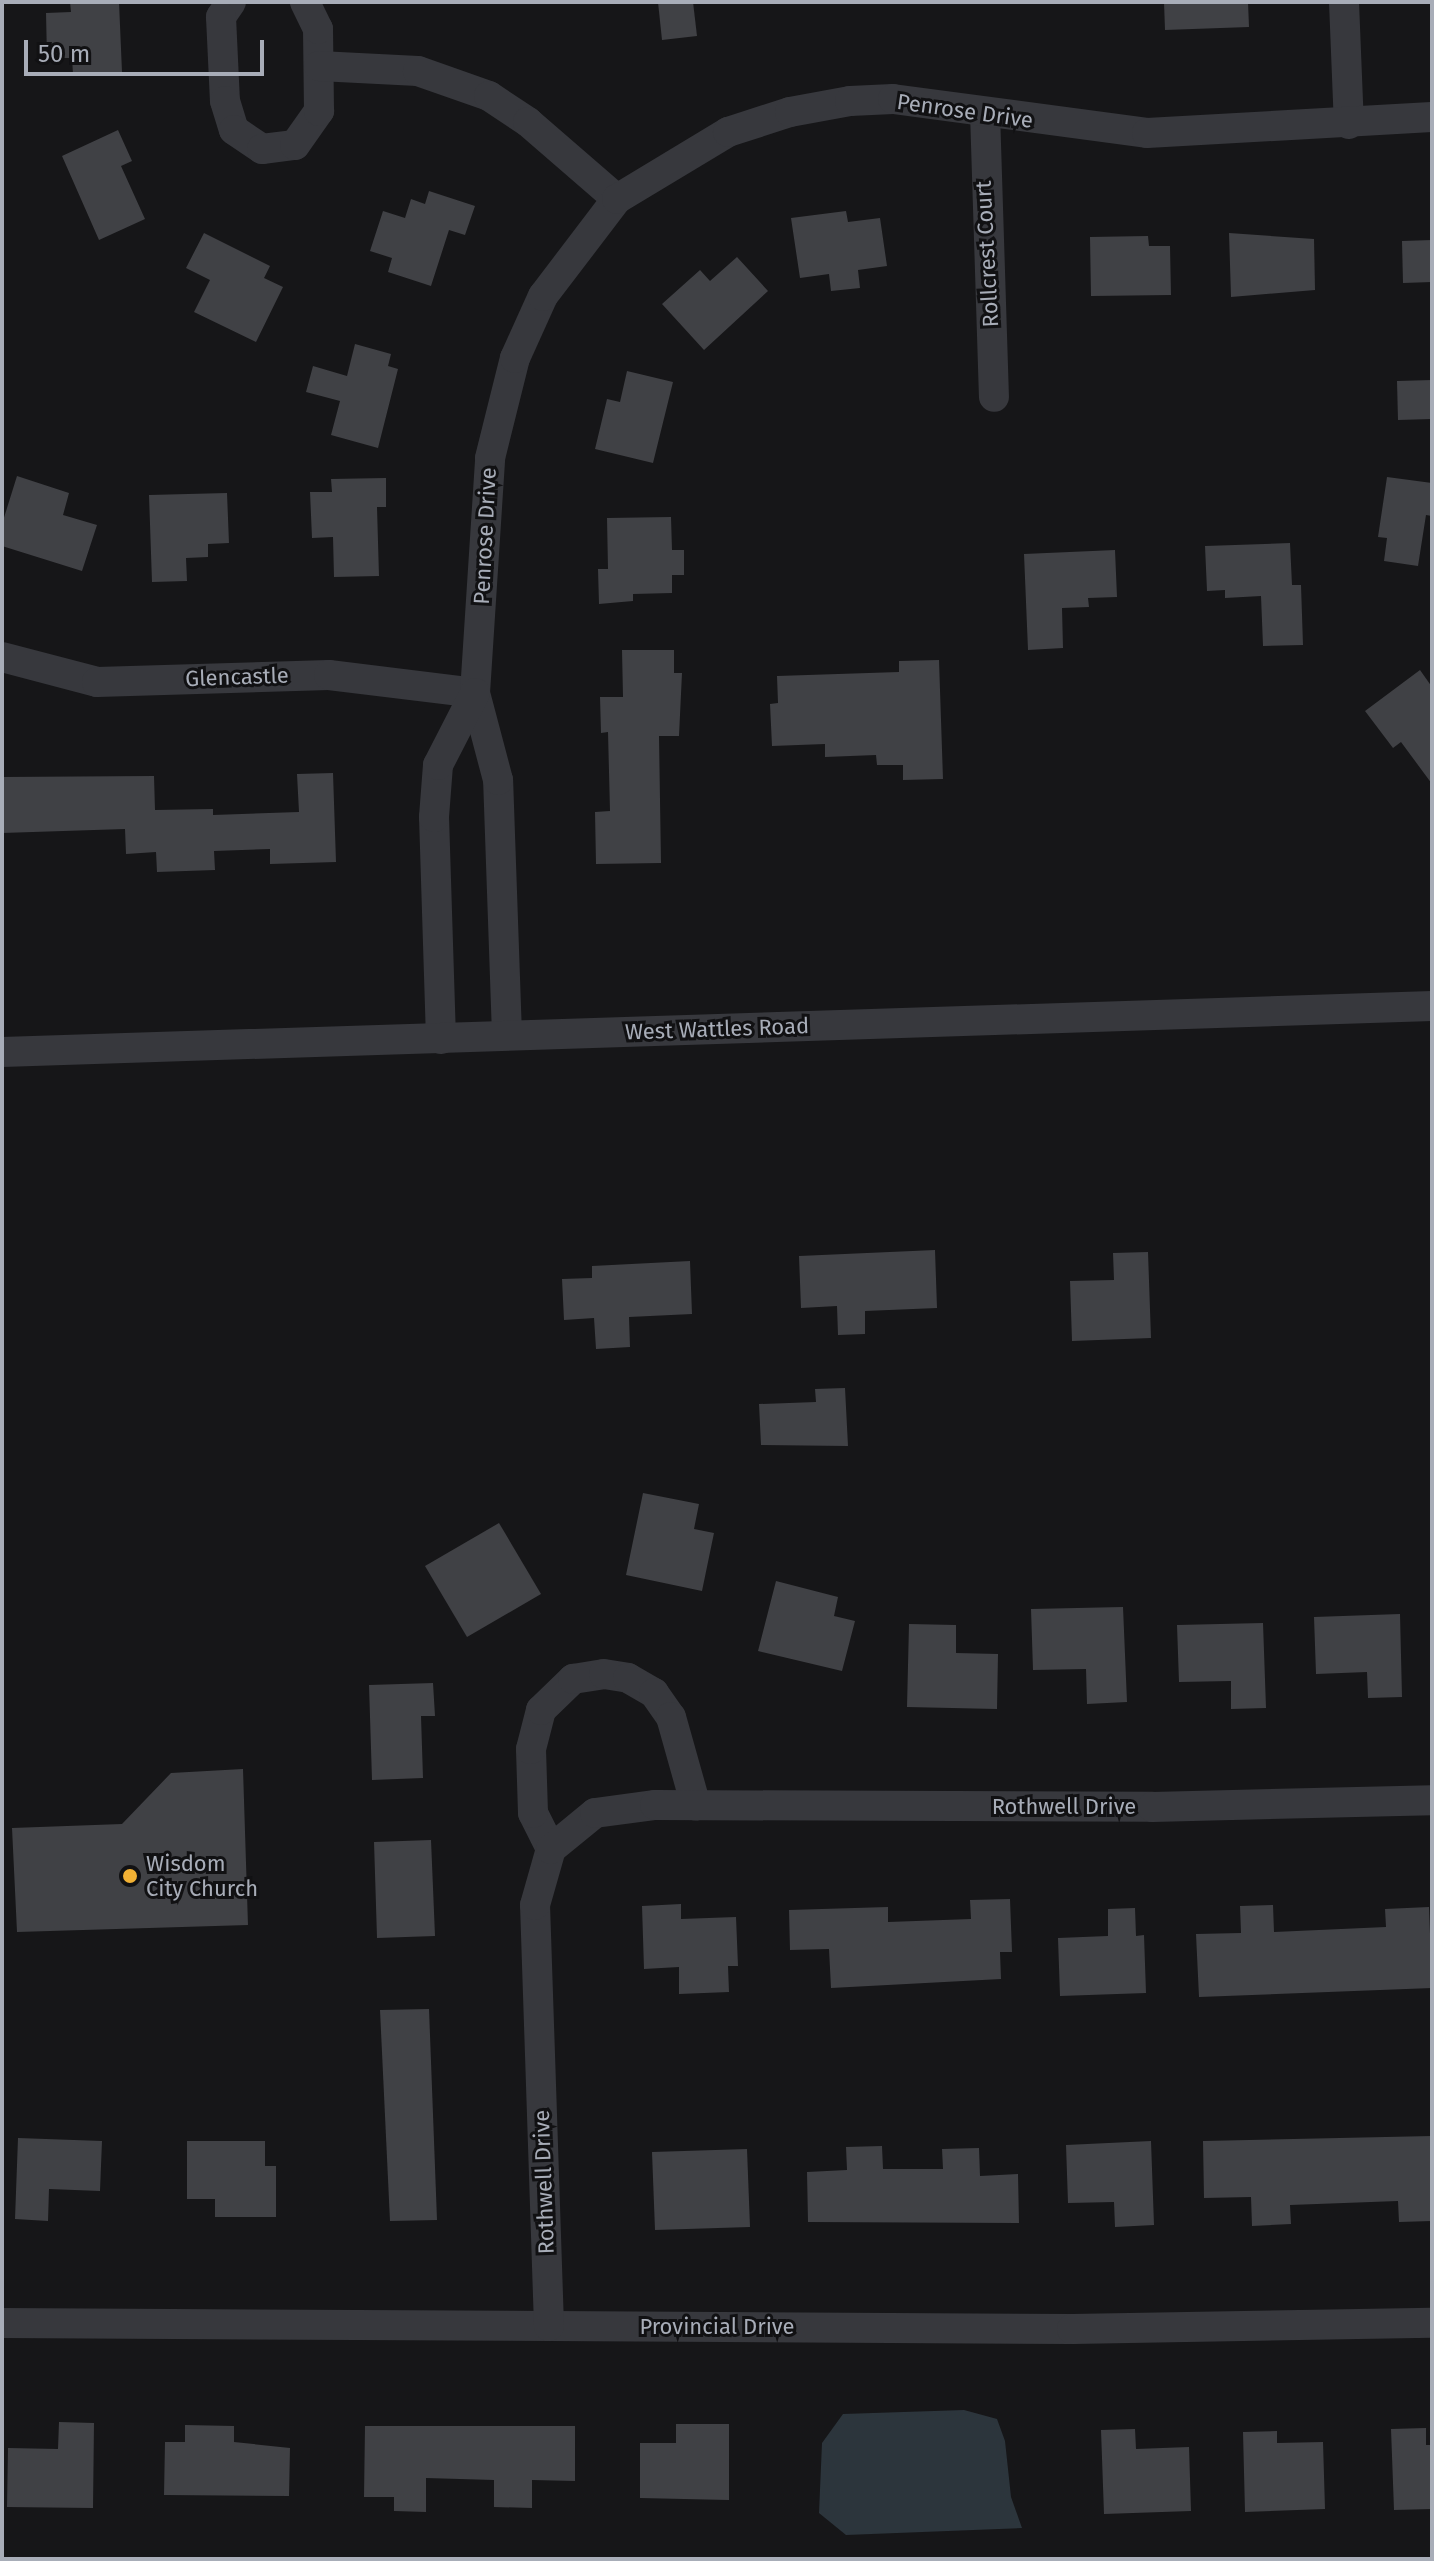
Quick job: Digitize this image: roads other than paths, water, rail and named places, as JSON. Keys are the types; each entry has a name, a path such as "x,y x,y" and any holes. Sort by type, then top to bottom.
{"street":[{"path":"231,2 221,17 225,101 234,130 262,149 295,145 319,111 318,29 305,2"},
{"path":"1344,2 1349,124"},
{"path":"319,66 418,71 489,96 617,199"},
{"name":"Penrose Drive","path":"507,1035 498,780 475,693 496,419 515,358 543,296 617,199 728,132 790,112 893,99 1147,133 1432,117"},
{"name":"Rollcrest Court","path":"985,112 994,397"},
{"name":"Glencastle","path":"2,657 97,682 329,675 475,693"},
{"name":"Penrose Drive","path":"441,1039 434,817 438,765 475,693"},
{"name":"West Wattles Road","path":"2,1052 1432,1006"},
{"path":"551,1849 533,1813 533,1735 550,1697 573,1679 604,1674 628,1678 654,1693 671,1717 696,1806"},
{"name":"Rothwell Drive","path":"549,2326 535,1905 551,1849 595,1813 619,1806 1152,1807 1432,1800"},
{"name":"Provincial Drive","path":"2,2323 1072,2329 1432,2323"}],"place":[{"name":"Wisdom City Church","path":"130,1876"}]}
